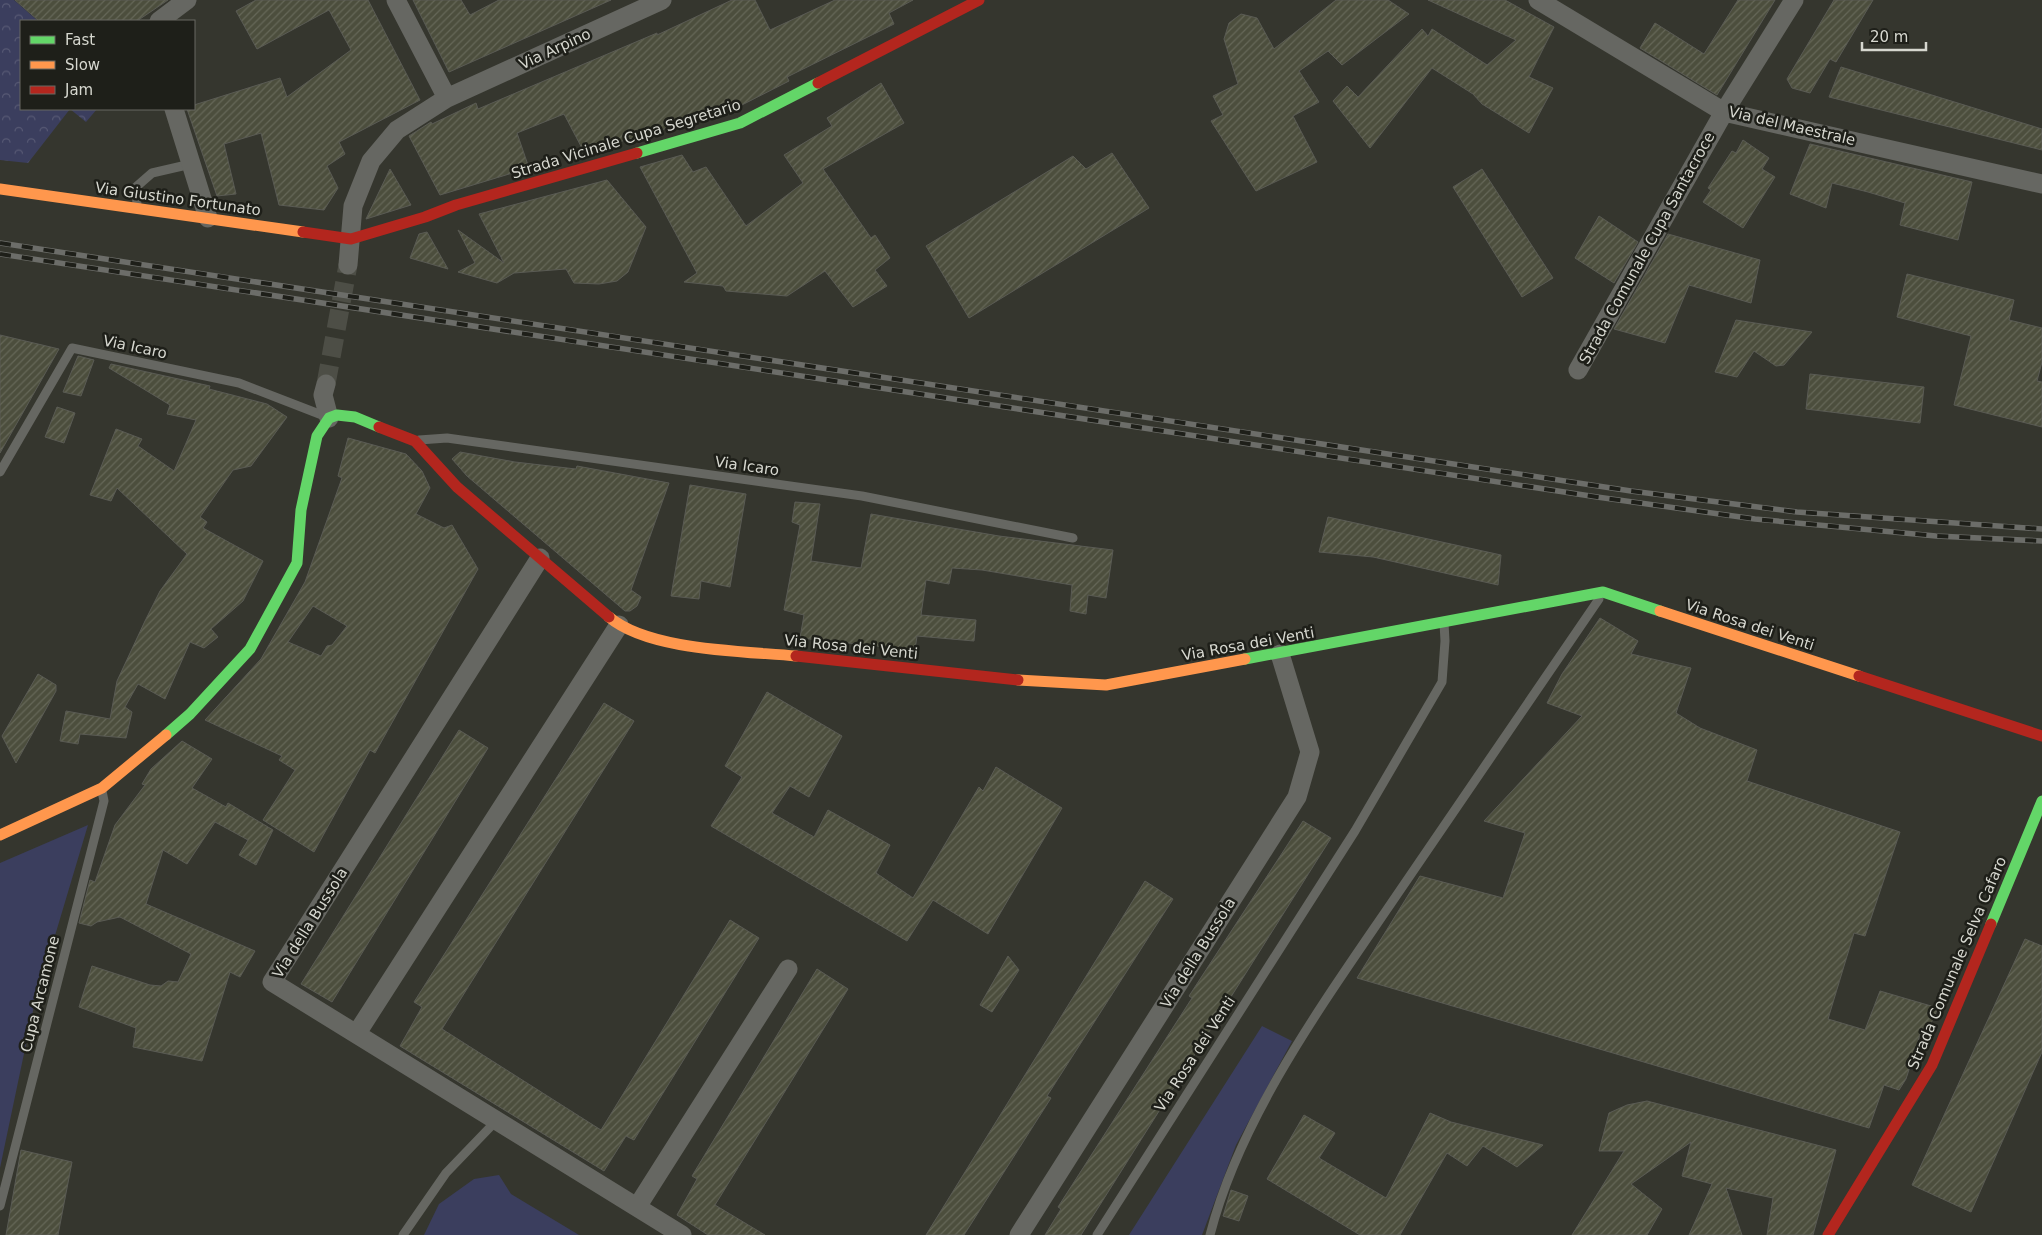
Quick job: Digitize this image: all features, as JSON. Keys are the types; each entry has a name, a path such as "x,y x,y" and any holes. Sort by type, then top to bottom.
{"street":[{"path":"161,20 187,0"},
{"path":"396,0 447,98"},
{"name":"Via Arpino","path":"348,265 353,206 371,161 397,130 447,98 662,0"},
{"name":"Strada Vicinale Cupa Segretario","path":"351,239 425,217 456,205 740,123 979,0"},
{"name":"Via del Maestrale","path":"1538,0 1724,112 2042,184"},
{"name":"Strada Comunale Cupa Santacroce","path":"1578,370 1724,112 1794,0"},
{"path":"174,110 208,218"},
{"name":"Via Giustino Fortunato","path":"0,189 351,239"},
{"path":"0,835 102,788 147,753 190,714 250,648 297,563 301,510 317,436 329,418 323,396 326,384"},
{"name":"Via Rosa dei Venti","path":"329,418 337,415 355,417 415,441 457,487 619,625 665,642 1009,679 1106,685 1280,654 1603,592 2042,736"},
{"name":"Via della Bussola","path":"540,558 272,982 682,1235"},
{"path":"357,1033 619,625"},
{"name":"Via della Bussola","path":"1019,1235 1298,797 1310,752 1280,654"},
{"name":"Strada Comunale Selva Cafaro","path":"1832,1232 1932,1065 2042,801"},
{"path":"637,1207 788,969"}],"lane":[{"path":"137,208 136,187 152,173 191,164"},
{"name":"Via Icaro","path":"0,472 72,348 240,383 329,418"},
{"name":"Via Icaro","path":"415,441 447,438 862,496 1073,538"},
{"path":"1210,1235 1219,1200 1262,1104 1342,976 1603,592"},
{"name":"Via Rosa dei Venti","path":"1097,1235 1355,831 1442,682 1445,641 1444,623"},
{"name":"Cupa Arcamone","path":"0,1206 104,801 102,788"},
{"path":"403,1235 446,1173 497,1120"}],"green space":[{"path":"0,0 14,0 37,20 20,20 20,110 69,110 28,163 0,160"},
{"path":"71,110 96,110 86,122"},
{"path":"88,825 34,1006 0,1168 0,863"},
{"path":"1262,1026 1292,1041 1236,1145 1202,1235 1129,1235"},
{"path":"499,1175 511,1194 579,1235 424,1235 439,1204 474,1179"}],"building":[{"path":"15,0 168,0 138,20 38,20"},
{"path":"256,0 368,0 420,100 339,142 345,154 327,166 338,188 324,210 279,205 261,133 224,144 236,194 217,196 187,110 195,110 195,105 280,78 287,97 351,50 329,10 257,49 236,11"},
{"path":"413,0 461,0 470,15 499,0 611,0 449,72"},
{"path":"732,0 755,0 770,30 835,0 913,0 889,13 894,24 787,77 789,81 734,109 584,152 564,114 517,133 529,168 440,195 409,136 431,122 432,124 476,103 478,109 657,33 657,35"},
{"path":"1336,0 1388,0 1409,14 1342,65 1328,51 1299,71 1319,102 1293,116 1317,162 1256,191 1211,121 1223,115 1213,96 1238,84 1224,39 1229,23 1241,14 1257,18 1274,49"},
{"path":"1428,0 1505,0 1554,27 1529,77 1553,88 1529,133 1482,104 1473,94 1432,68 1370,148 1333,101 1347,86 1358,97 1422,29 1428,36 1432,29 1487,65 1516,40"},
{"path":"1738,0 1775,0 1717,95 1640,48 1655,23 1704,54"},
{"path":"1834,0 1873,0 1836,62 1830,59 1810,93 1792,88 1787,79"},
{"path":"1841,67 2042,129 2042,150 1829,97"},
{"path":"881,83 904,123 823,169 871,238 875,235 890,258 875,270 887,286 853,307 825,271 787,296 726,291 723,286 684,282 697,273 640,167 682,155 693,172 706,167 746,226 803,183 784,155 832,126 827,118"},
{"path":"1743,140 1769,158 1762,169 1775,177 1743,228 1703,202 1711,190 1708,188 1732,151 1736,153"},
{"path":"1810,144 1972,182 1958,240 1900,225 1905,203 1868,192 1832,183 1826,208 1790,194"},
{"path":"1112,153 1149,208 969,318 926,246 1073,156 1086,169"},
{"path":"390,169 411,205 366,219"},
{"path":"1482,169 1553,278 1522,297 1453,187"},
{"path":"607,180 646,227 628,272 617,281 599,284 574,283 566,269 514,273 497,283 458,272 475,263 458,230 504,263 479,214"},
{"path":"1599,216 1638,242 1614,283 1575,258"},
{"path":"427,232 448,269 410,258 419,234"},
{"path":"1668,234 1760,260 1751,303 1689,285 1665,343 1614,329"},
{"path":"1907,274 2014,300 2009,320 2042,328 2042,362 2037,381 2042,382 2042,427 1954,405 1971,336 1897,317"},
{"path":"1736,320 1812,332 1784,365 1776,366 1754,351 1737,377 1715,372"},
{"path":"0,335 59,349 0,453"},
{"path":"78,356 94,360 81,396 63,392"},
{"path":"111,364 210,386 209,389 267,404 287,417 251,466 233,470 200,517 207,522 203,528 263,561 243,601 211,629 218,637 204,648 190,642 165,699 138,684 125,707 132,712 126,738 80,734 78,744 60,741 66,711 110,719 117,681 145,621 160,591 187,554 117,488 111,501 90,495 116,429 142,439 138,446 174,471 196,420 167,414 170,405 109,368"},
{"path":"1810,374 1924,387 1920,423 1806,409"},
{"path":"57,407 75,413 64,443 45,437"},
{"path":"348,438 406,454 422,471 430,488 416,514 444,528 452,525 478,569 375,753 370,750 314,852 263,820 295,770 279,760 282,756 205,720 261,659 305,582 342,478 338,476","holes":["313,606 347,626 332,645 327,646 321,656 288,642"]},
{"path":"460,452 515,462 576,469 577,466 669,483 631,590 641,597 637,606 630,611 625,611 467,476 452,459"},
{"path":"690,485 746,494 730,587 701,581 699,599 671,596"},
{"path":"795,502 820,504 811,561 861,568 871,514 999,536 1113,550 1106,598 1088,595 1086,614 1070,611 1072,585 982,570 952,568 949,584 926,580 921,615 976,620 974,641 917,636 915,650 800,638 804,615 784,610 800,525 792,522"},
{"path":"1328,517 1501,555 1498,585 1373,557 1319,552"},
{"path":"1600,618 1638,641 1631,654 1691,668 1676,713 1700,728 1757,750 1747,781 1900,832 1865,936 1854,933 1828,1019 1865,1030 1880,991 1938,1008 1928,1030 1922,1028 1906,1079 1899,1090 1884,1085 1869,1128 1357,978 1420,876 1503,898 1525,833 1484,821 1582,716 1547,703 1562,674"},
{"path":"38,674 56,685 56,691 16,763 2,736"},
{"path":"767,692 842,736 809,797 790,786 772,813 814,837 828,810 890,845 876,873 913,898 979,787 983,791 996,767 1062,808 988,934 933,900 907,941 711,826 742,777 725,766"},
{"path":"604,703 634,721 442,1029 601,1130 730,920 759,938 634,1140 626,1136 604,1171 400,1046 422,1007 414,1002"},
{"path":"459,730 488,748 332,1002 301,984"},
{"path":"182,741 212,759 192,788 226,807 228,803 273,830 256,865 239,855 248,840 215,822 187,864 163,850 146,904 255,951 240,977 230,972 202,1061 133,1047 136,1028 79,1007 92,966 150,985 161,986 168,981 178,982 191,954 120,917 97,922 91,926 79,923 90,880 95,882 115,825 145,785 142,784 151,769"},
{"path":"1303,821 1331,838 1081,1235 1045,1235 1061,1209 1058,1207 1192,998 1189,996"},
{"path":"1145,881 1173,899 1047,1096 1051,1098 964,1235 926,1235"},
{"path":"2025,939 2042,946 2042,1052 1971,1212 1912,1185"},
{"path":"1008,956 1019,970 992,1012 980,1005"},
{"path":"817,969 848,989 715,1205 765,1235 708,1235 677,1215 697,1179 692,1176"},
{"path":"1647,1101 1836,1150 1813,1235 1767,1235 1773,1198 1726,1188 1742,1235 1689,1235 1712,1184 1682,1176 1691,1142 1631,1184 1662,1209 1647,1235 1572,1235 1624,1151 1599,1151 1609,1113 1627,1105"},
{"path":"1430,1113 1451,1122 1543,1145 1517,1167 1483,1146 1467,1166 1447,1153 1400,1235 1360,1235 1267,1179 1304,1115 1335,1133 1319,1158 1386,1198"},
{"path":"21,1150 72,1162 58,1235 6,1235"},
{"path":"1231,1190 1248,1196 1239,1221 1223,1216"}],"tunnel":[{"path":"326,384 348,265"}],"railway":[{"path":"0,243 1631,491 1797,512 2042,529"},
{"path":"0,254 1597,497 1755,519 1936,536 2042,541"}],"traffic: fast":[{"path":"637,153 740,123 818,83"},
{"path":"166,735 190,714 250,649 297,563 301,510 317,436 329,418 337,415 355,417 379,427"},
{"path":"1245,659 1603,592 1660,611"},
{"path":"1991,924 2042,801"}],"traffic: slow":[{"path":"0,189 303,232"},
{"path":"1660,611 1859,676"},
{"path":"609,617 626,628 648,637 672,643 796,656"},
{"path":"1018,680 1106,685 1245,659"},
{"path":"0,835 102,788 166,735"}],"traffic: jam":[{"path":"818,83 979,0"},
{"path":"303,232 351,239 425,217 456,205 637,153"},
{"path":"379,427 415,441 457,487 609,617"},
{"path":"796,656 1018,680"},
{"path":"1859,676 2042,736"},
{"path":"1828,1235 1932,1065 1991,924"}]}
